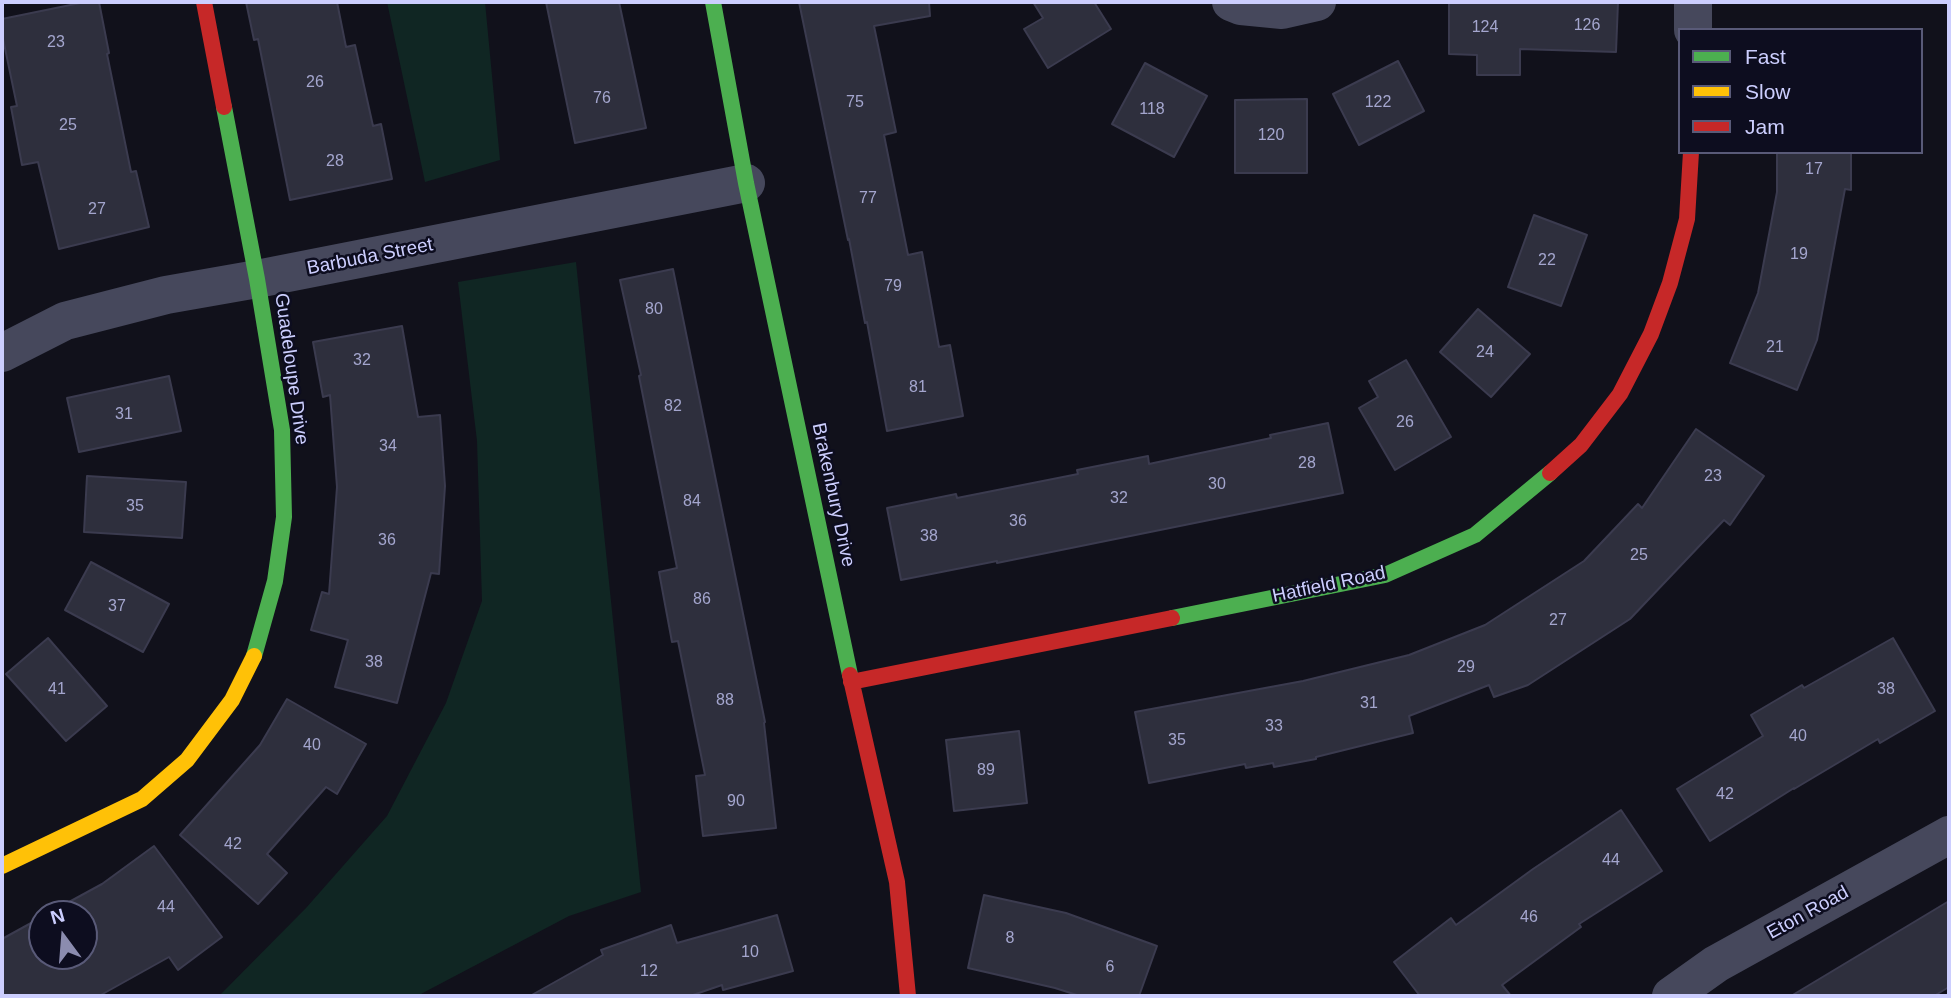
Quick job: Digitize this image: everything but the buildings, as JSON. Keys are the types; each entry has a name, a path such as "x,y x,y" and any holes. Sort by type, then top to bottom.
{"street":[{"name":"Guadeloupe Drive","path":"2,866 142,799 187,760 232,700 255,653 275,581 285,517 282,430 257,279 204,2"},
{"name":"Brakenbury Drive","path":"713,2 746,183 851,682 897,882 908,996"},
{"path":"1231,2 1241,6 1282,10 1317,2"},
{"path":"1693,2 1693,28"},
{"name":"Hatfield Road","path":"851,682 1385,575 1475,535 1581,445 1620,394 1651,334 1670,283 1687,219 1691,154"},
{"name":"Barbuda Street","path":"2,353 65,321 166,295 746,183"},
{"name":"Eton Road","path":"1671,996 1716,964 1949,835"}],"green space":[{"path":"387,2 485,2 500,160 425,182"},
{"path":"576,262 641,892 569,916 417,996 219,996 306,908 387,816 446,703 482,601 477,441 458,282"}],"traffic: fast":[{"path":"713,2 746,183 850,675"},
{"path":"224,107 282,430 284,517 275,581 254,656"},
{"path":"1172,618 1385,575 1475,535 1550,473"}],"traffic: slow":[{"path":"2,866 142,799 187,760 232,700 254,656"}],"traffic: jam":[{"path":"204,2 224,107"},
{"path":"1550,473 1581,445 1620,394 1651,334 1670,283 1687,219 1691,154"},
{"path":"851,682 1172,618"},
{"path":"850,675 897,882 908,996"}]}
